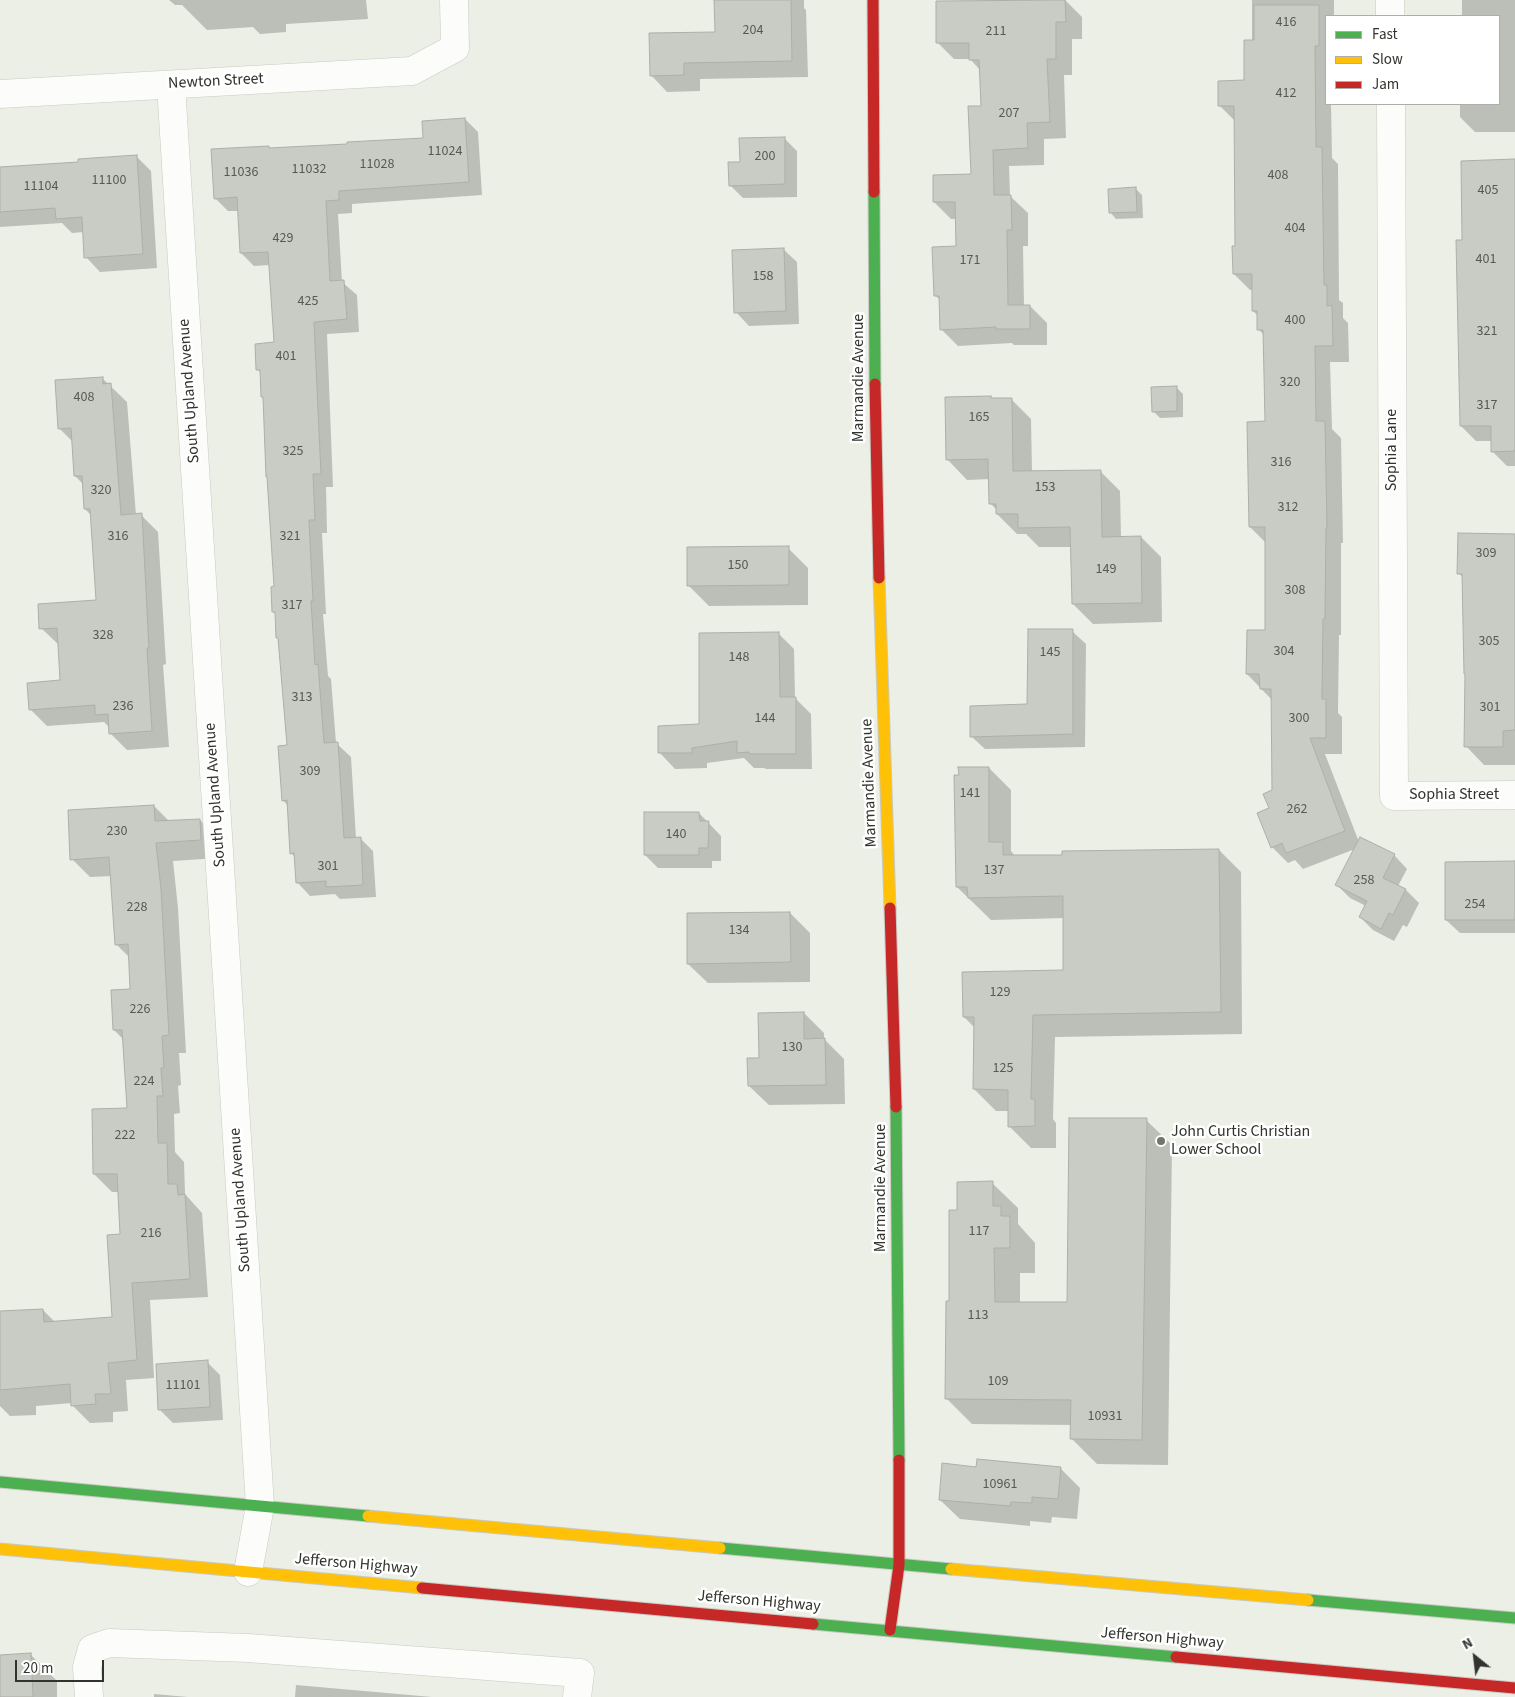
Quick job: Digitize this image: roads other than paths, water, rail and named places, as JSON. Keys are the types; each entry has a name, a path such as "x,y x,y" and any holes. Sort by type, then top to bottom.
{"main road":[{"name":"Marmandie Avenue","path":"873,0 875,444 897,1133 899,1565 890,1630"},
{"path":"0,1482 899,1565 1515,1618"},
{"name":"Jefferson Highway","path":"0,1550 1515,1688"}],"street":[{"name":"Newton Street","path":"0,94 412,71 455,48 454,0"},
{"path":"1390,0 1390,15"},
{"name":"South Upland Avenue","path":"171,85 260,1506 248,1572"},
{"name":"Sophia Lane","path":"1391,105 1394,796"},
{"name":"Sophia Street","path":"1394,796 1515,795"},
{"path":"88,1697 87,1667 92,1649 109,1642 248,1648 580,1673 577,1697"}],"place":[{"name":"John Curtis Christian Lower School","path":"1161,1141"}]}
